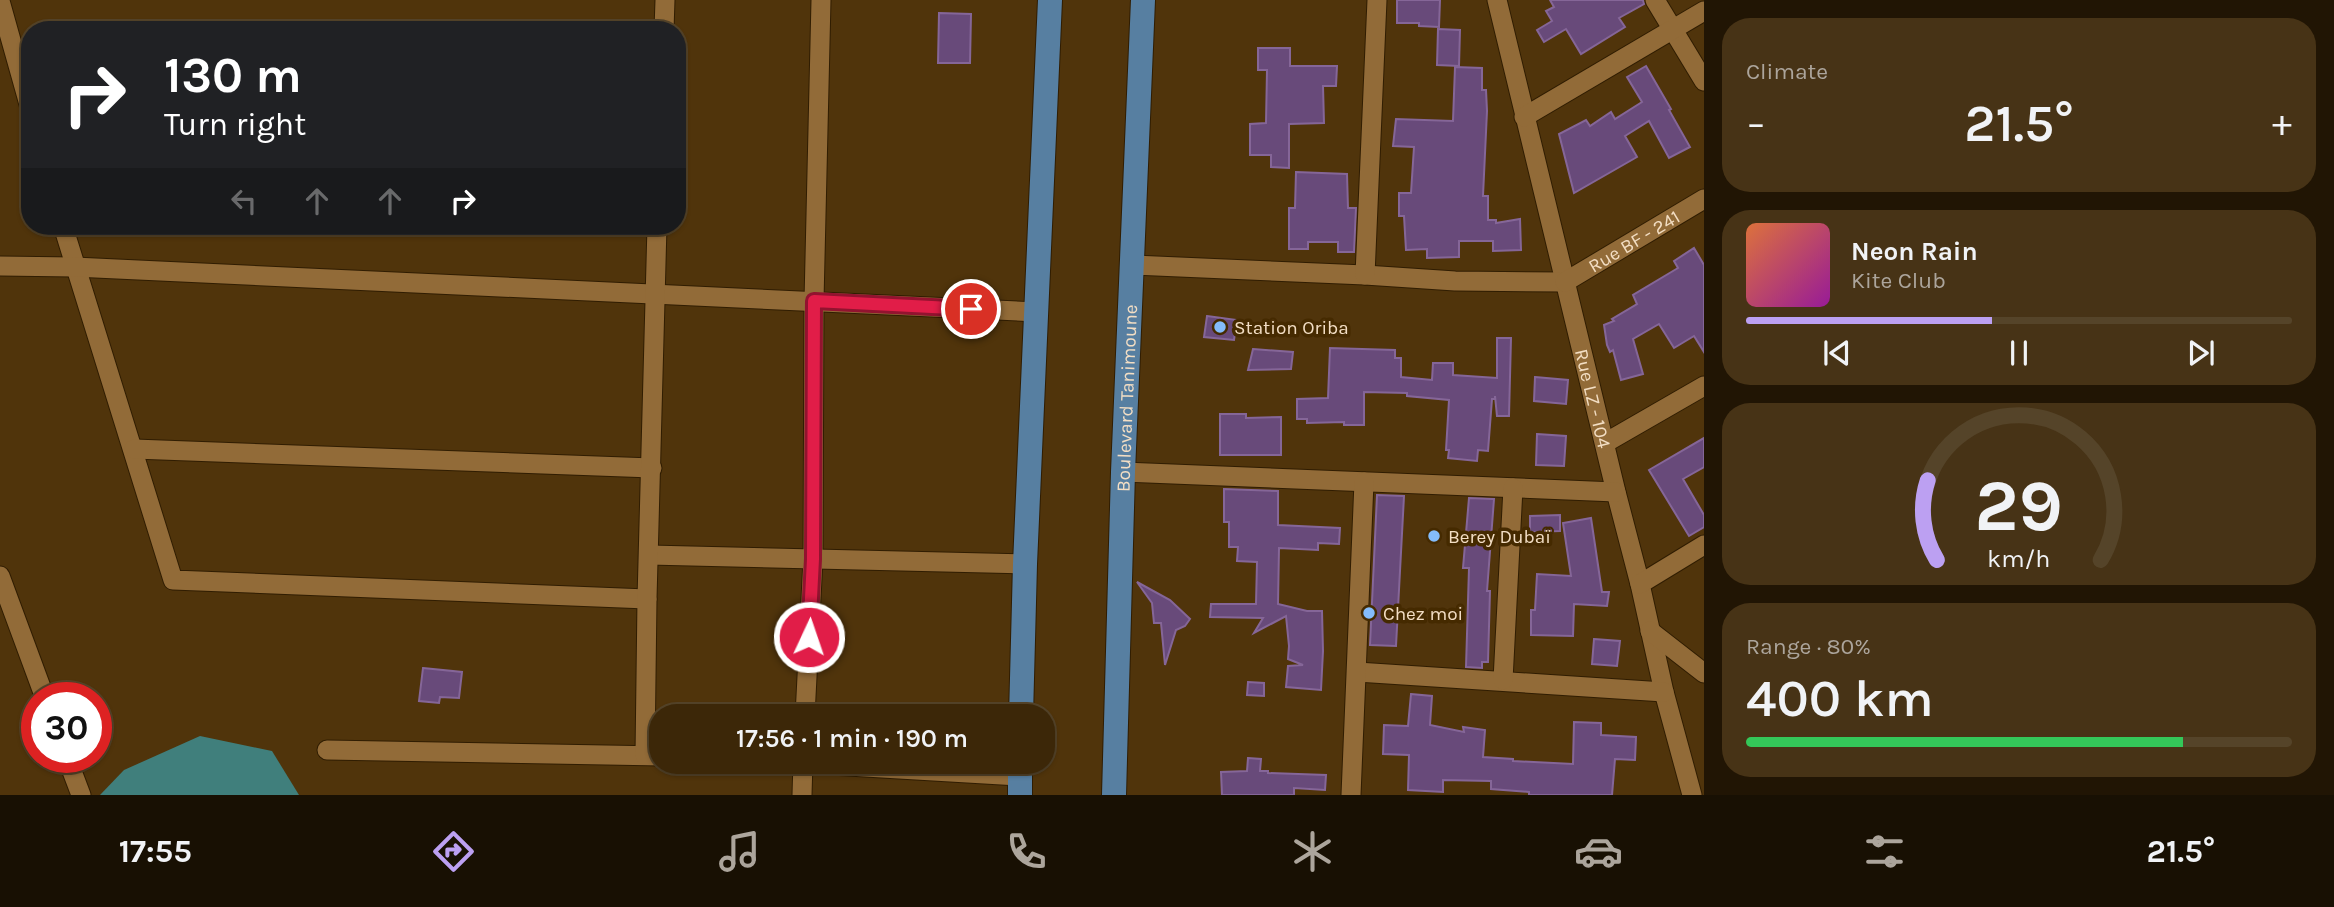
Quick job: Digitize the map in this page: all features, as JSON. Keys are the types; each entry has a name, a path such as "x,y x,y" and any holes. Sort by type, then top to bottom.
{"main road":[{"path":"1021,704 1050,0"},
{"name":"Boulevard Tanimoune","path":"1114,795 1123,472 1143,0"}],"street":[{"path":"664,21 665,0"},
{"path":"806,704 813,559 814,301 821,0"},
{"path":"1365,275 1377,0"},
{"name":"Rue LZ - 104","path":"1497,0 1664,692 1692,795"},
{"path":"1655,0 1704,81"},
{"path":"0,1 21,76"},
{"path":"1524,117 1704,10"},
{"name":"Rue BF - 241","path":"1564,282 1704,199"},
{"path":"65,235 173,580 647,599"},
{"path":"651,704 647,599 657,235"},
{"path":"1133,265 1455,281 1564,282"},
{"path":"0,266 74,267 1037,312"},
{"path":"1605,443 1704,386"},
{"path":"134,449 652,468"},
{"path":"1123,472 1616,492"},
{"path":"1351,795 1364,482"},
{"path":"1503,680 1513,488"},
{"path":"1640,584 1704,545"},
{"path":"649,555 1025,564"},
{"path":"0,576 39,682"},
{"path":"1650,631 1704,673"},
{"path":"1357,671 1664,692"},
{"path":"327,750 649,755"},
{"path":"73,773 81,795"},
{"path":"802,795 803,774"},
{"path":"977,774 1020,777"}],"water":[{"path":"200,736 272,751 299,795 100,795 124,770"}],"building":[{"path":"1397,0 1440,0 1439,27 1397,23"},
{"path":"1550,0 1643,0 1644,4 1619,18 1625,27 1581,54 1566,29 1544,42 1537,30 1552,21 1546,11 1554,7"},
{"path":"939,13 971,14 970,63 938,63"},
{"path":"1438,29 1460,30 1459,66 1437,65"},
{"path":"1258,48 1290,48 1290,66 1337,66 1336,86 1323,86 1324,123 1289,124 1289,168 1271,167 1271,155 1250,155 1250,124 1266,123 1267,70 1258,70"},
{"path":"1646,66 1690,147 1669,158 1649,121 1625,136 1637,157 1574,193 1559,134 1586,120 1590,126 1611,112 1615,119 1642,102 1627,77"},
{"path":"1455,67 1482,68 1482,90 1486,90 1487,111 1483,196 1488,196 1488,220 1496,220 1496,223 1520,219 1521,250 1493,251 1493,241 1459,241 1459,257 1427,258 1427,249 1406,250 1404,216 1399,216 1399,193 1411,193 1414,147 1393,146 1396,119 1453,121"},
{"path":"1296,172 1347,174 1348,208 1356,208 1354,252 1338,252 1338,242 1308,242 1308,249 1289,249 1289,208 1295,208"},
{"path":"1694,248 1704,265 1704,352 1694,336 1674,348 1659,324 1633,339 1643,374 1621,380 1613,350 1610,352 1607,345 1604,325 1637,304 1633,295 1678,268 1674,261"},
{"path":"1207,316 1237,320 1234,340 1204,337"},
{"path":"1497,338 1511,338 1509,416 1497,416 1495,396 1495,399 1492,399 1488,451 1478,450 1477,461 1448,458 1449,450 1446,450 1449,400 1407,396 1407,393 1364,392 1364,425 1344,425 1344,422 1307,423 1307,419 1297,419 1297,399 1328,398 1330,348 1395,350 1395,358 1401,358 1401,377 1432,380 1433,363 1453,363 1453,375 1497,378"},
{"path":"1253,349 1293,352 1291,369 1248,370"},
{"path":"1535,377 1568,380 1566,404 1534,401"},
{"path":"1220,414 1246,414 1246,418 1281,417 1281,455 1220,455"},
{"path":"1537,434 1566,436 1564,466 1536,465"},
{"path":"1704,438 1704,467 1683,479 1704,515 1704,527 1689,536 1649,470"},
{"path":"1224,489 1278,491 1278,525 1340,528 1339,544 1318,543 1318,550 1279,548 1278,604 1307,611 1322,611 1321,690 1286,687 1288,666 1303,665 1288,659 1286,616 1254,633 1263,618 1210,617 1211,604 1256,604 1257,562 1237,561 1238,547 1229,547 1229,522 1224,522"},
{"path":"1377,495 1404,496 1396,646 1370,645"},
{"path":"1469,498 1494,499 1487,591 1490,591 1488,662 1482,662 1482,668 1466,667 1469,568 1463,568"},
{"path":"1560,515 1560,531 1530,532 1530,516"},
{"path":"1591,518 1602,592 1609,592 1607,606 1574,604 1573,636 1531,635 1531,610 1535,610 1537,574 1571,576 1563,523"},
{"path":"1137,582 1170,600 1190,619 1185,626 1176,630 1165,665 1161,623 1154,623 1152,603"},
{"path":"1594,639 1620,641 1617,666 1592,664"},
{"path":"423,668 462,672 459,698 440,697 439,703 419,701"},
{"path":"1248,682 1264,683 1264,696 1247,695"},
{"path":"1411,694 1432,696 1430,725 1464,732 1463,727 1485,730 1483,757 1573,764 1574,722 1601,723 1601,735 1636,737 1635,760 1615,759 1612,795 1529,795 1529,792 1491,789 1491,781 1443,780 1443,792 1408,790 1409,755 1383,754 1384,725 1408,726"},
{"path":"1248,758 1261,759 1260,771 1268,773 1326,775 1325,790 1294,788 1294,795 1222,795 1221,772 1247,771"}],"place":[{"name":"Station Oriba","path":"1220,327"},
{"name":"Berey Dubaï","path":"1434,536"},
{"name":"Chez moi","path":"1369,613"}],"route":[{"path":"809,637 813,559 814,301 971,309"}]}
